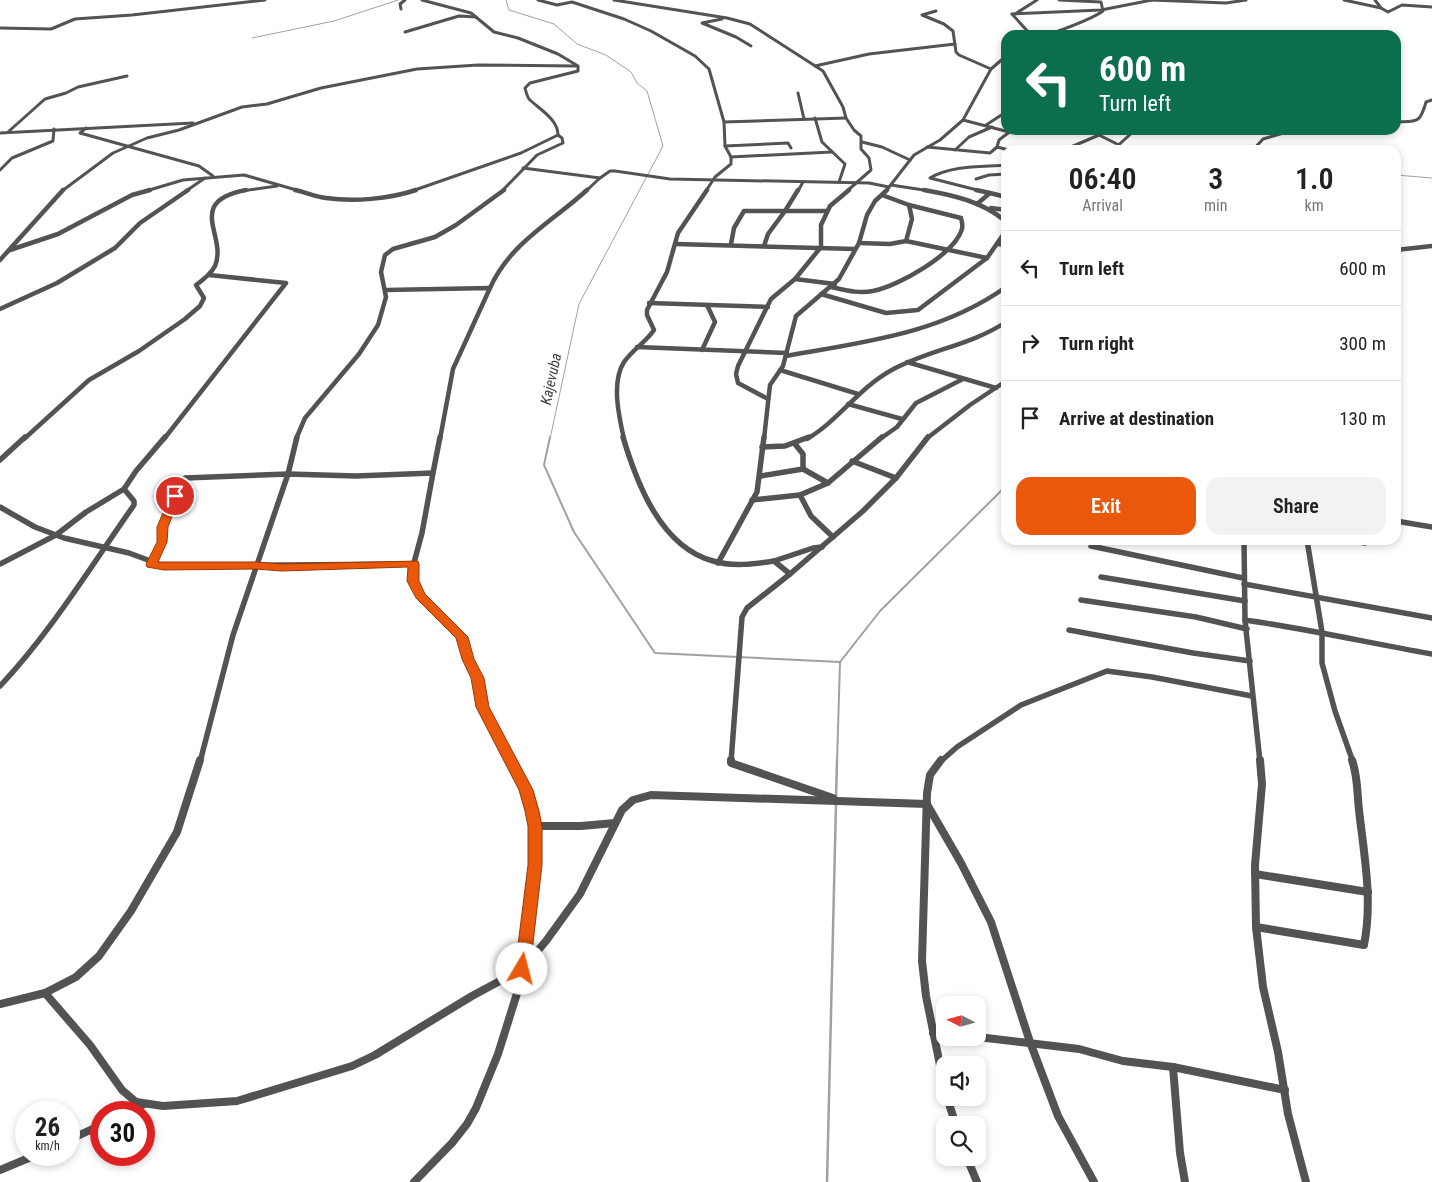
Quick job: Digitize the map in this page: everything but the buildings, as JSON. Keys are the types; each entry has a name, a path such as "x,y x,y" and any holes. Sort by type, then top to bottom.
{"street":[{"path":"0,28 51,29 75,19 132,15 265,0"},
{"path":"401,9 400,4 405,0"},
{"path":"422,0 461,10 476,17 494,32 518,38 558,54 578,66"},
{"path":"538,0 557,5 565,4 565,1 572,2 624,19 672,41 695,56 709,69 724,122 725,146 730,157 729,166 713,180 682,226 668,272 649,303 647,315 654,330 626,358 617,378 617,401 627,454 644,496 670,532 692,552 718,563 741,566 774,561 813,548 823,547"},
{"path":"614,0 727,18 750,24 777,43 824,71 830,85 844,107 846,118 854,130 861,136 861,149 870,158 869,163 872,169 826,211 821,225 821,247 795,279 777,292 771,299 745,351 736,374 736,380 741,386 768,399"},
{"path":"1026,30 1012,14 1037,0"},
{"path":"1059,0 1101,2 1103,9 1103,12 1096,17 1059,30"},
{"path":"1015,14 1103,9 1136,5 1152,0 1226,3 1246,0"},
{"path":"1344,0 1390,12 1402,5 1432,7"},
{"path":"1375,0 1380,8"},
{"path":"936,11 922,15 949,27 953,31 959,55 991,68"},
{"path":"405,32 459,16 476,17"},
{"path":"727,18 702,22 751,46"},
{"path":"815,66 869,54 955,44"},
{"path":"718,563 752,500 761,476 762,448 771,380 780,370 787,354 796,316 833,286 844,272 859,243 866,215 875,201 917,153 940,140 963,120 991,68 1001,60"},
{"path":"0,260 60,192 97,163 129,145 242,107 267,104 321,88 417,69 478,65 578,66"},
{"path":"0,1004 45,993 76,977 99,956 131,912 177,832 198,769 233,635 288,474 295,442 305,418 324,393 359,354 374,332 385,304 386,290 381,266 388,252 435,237 456,225 507,187 536,155 553,146 562,144 562,138 558,135 558,129 540,107 528,98 525,88 530,83 578,71 578,66"},
{"path":"8,132 45,99 66,93 78,87 127,76"},
{"path":"798,93 804,119"},
{"path":"1401,122 1417,122 1422,117 1426,102 1432,100"},
{"path":"986,125 1001,115"},
{"path":"815,118 820,141 842,158 845,164 838,182"},
{"path":"724,122 846,118"},
{"path":"963,120 1001,129"},
{"path":"0,133 88,127 198,123"},
{"path":"88,127 80,133 129,145 199,166 213,176"},
{"path":"955,150 969,138 992,127"},
{"path":"0,170 12,158 53,141 54,129"},
{"path":"10,250 58,234 132,195 183,180 213,176 247,175 331,200 356,200 398,194 521,153 558,135"},
{"path":"927,147 986,153 993,152 997,148 999,140 1006,135"},
{"path":"1075,145 1098,135 1116,145"},
{"path":"1119,145 1130,135"},
{"path":"1258,145 1263,139 1277,135"},
{"path":"862,142 882,147 910,160"},
{"path":"725,146 788,143 791,148"},
{"path":"997,148 1001,149"},
{"path":"730,157 832,152"},
{"path":"1001,166 950,171 936,174 930,178 1001,196"},
{"path":"523,168 600,178"},
{"path":"414,1182 452,1143 467,1124 476,1108 498,1054 519,987 534,874 535,826 526,790 483,707 478,678 468,659 462,637 420,596 413,581 414,564 422,534 453,369 500,267 524,239 564,211 610,171 670,179 838,182 890,186 927,190 989,208 1001,209"},
{"path":"976,179 989,175 1001,174"},
{"path":"0,309 58,283 116,248 140,223 207,177"},
{"path":"764,246 768,234 803,182"},
{"path":"0,460 88,380 139,351 196,310 204,298 196,285 209,275 215,266 218,255 211,218 217,204 229,194 240,190 280,186"},
{"path":"977,204 990,193"},
{"path":"795,279 858,293 880,290 904,280 947,250 960,238 964,220 957,216 908,205 882,195"},
{"path":"906,240 912,219 908,205"},
{"path":"989,208 1001,218"},
{"path":"731,244 734,228 745,211 826,211"},
{"path":"821,294 876,311 895,314 918,310 988,258 1001,239"},
{"path":"859,243 890,244 906,240 988,258"},
{"path":"676,244 731,244 855,249"},
{"path":"1401,249 1432,246"},
{"path":"0,564 56,535 86,512 124,489 136,471 185,414 286,283 209,275"},
{"path":"386,290 490,288"},
{"path":"637,346 787,354 935,326 990,300 1001,291"},
{"path":"649,303 768,306"},
{"path":"702,350 715,322 707,305"},
{"path":"762,448 777,448 796,444 815,436 831,423 858,394 886,373 907,362 982,339 1001,326"},
{"path":"907,362 996,388"},
{"path":"780,370 858,394"},
{"path":"752,500 800,495 828,483 852,461 897,427 916,403 963,379"},
{"path":"840,800 730,763 742,617 747,608 823,547 864,510 896,478 928,438 970,405 1001,384"},
{"path":"848,404 902,419"},
{"path":"796,444 803,454 803,469"},
{"path":"852,461 896,478"},
{"path":"761,476 803,469 828,483"},
{"path":"151,564 162,542 163,527 175,496 185,478 288,474 356,476 433,473"},
{"path":"0,686 18,667 44,633 134,505 134,500 129,497 124,489"},
{"path":"800,495 811,516 833,536"},
{"path":"0,507 16,518 56,535 104,549 142,557 151,564 164,566 256,565 281,567 414,564"},
{"path":"1401,523 1432,528"},
{"path":"1244,545 1245,620 1262,784 1255,874 1256,927 1263,987 1285,1090 1288,1114 1306,1182"},
{"path":"1256,927 1364,945 1367,930 1368,892 1358,804 1357,774 1326,680 1322,656 1322,632 1308,545"},
{"path":"1091,546 1159,559 1244,581 1432,618"},
{"path":"774,561 790,574"},
{"path":"1101,577 1245,601"},
{"path":"1082,600 1196,617 1247,629"},
{"path":"1245,620 1322,632 1432,654"},
{"path":"1069,630 1193,653 1250,661"},
{"path":"938,1056 922,961 927,804 930,775 938,763 957,747 1021,705 1107,671 1152,677 1252,696"},
{"path":"155,1105 237,1101 352,1066 375,1055 472,996 505,980 522,969 546,941 580,894 615,823 628,803 651,795 927,804"},
{"path":"927,804 961,863 991,922 1030,1042 1058,1116 1094,1182"},
{"path":"535,826 581,826 615,823"},
{"path":"1255,874 1368,892"},
{"path":"45,993 90,1045 122,1090 135,1101"},
{"path":"986,1038 1079,1049 1123,1060 1173,1067 1285,1090"},
{"path":"1173,1067 1178,1102 1179,1155 1185,1182"},
{"path":"0,1170 15,1164"},
{"path":"971,1166 977,1182"}],"waterway":[{"path":"252,38 334,21 398,0"},
{"name":"Kajevuba","path":"506,0 509,10 554,24 577,44 606,55 631,72 637,83 647,91 663,146 579,304 550,439"},
{"path":"1401,175 1432,178"},
{"name":"Kajevuba","path":"550,437 544,465 574,532 655,653 840,662"},
{"path":"840,662 880,611 1001,491"},
{"path":"837,762 840,662"},
{"path":"836,799 837,760"},
{"path":"827,1182 836,804"}],"route":[{"path":"175,496 163,527 162,542 151,564 164,566 256,565 281,567 414,564 412,570 413,581 420,596 454,627 462,637 468,659 478,678 483,707 526,790 532,811 535,826 535,865 522,969"}]}
